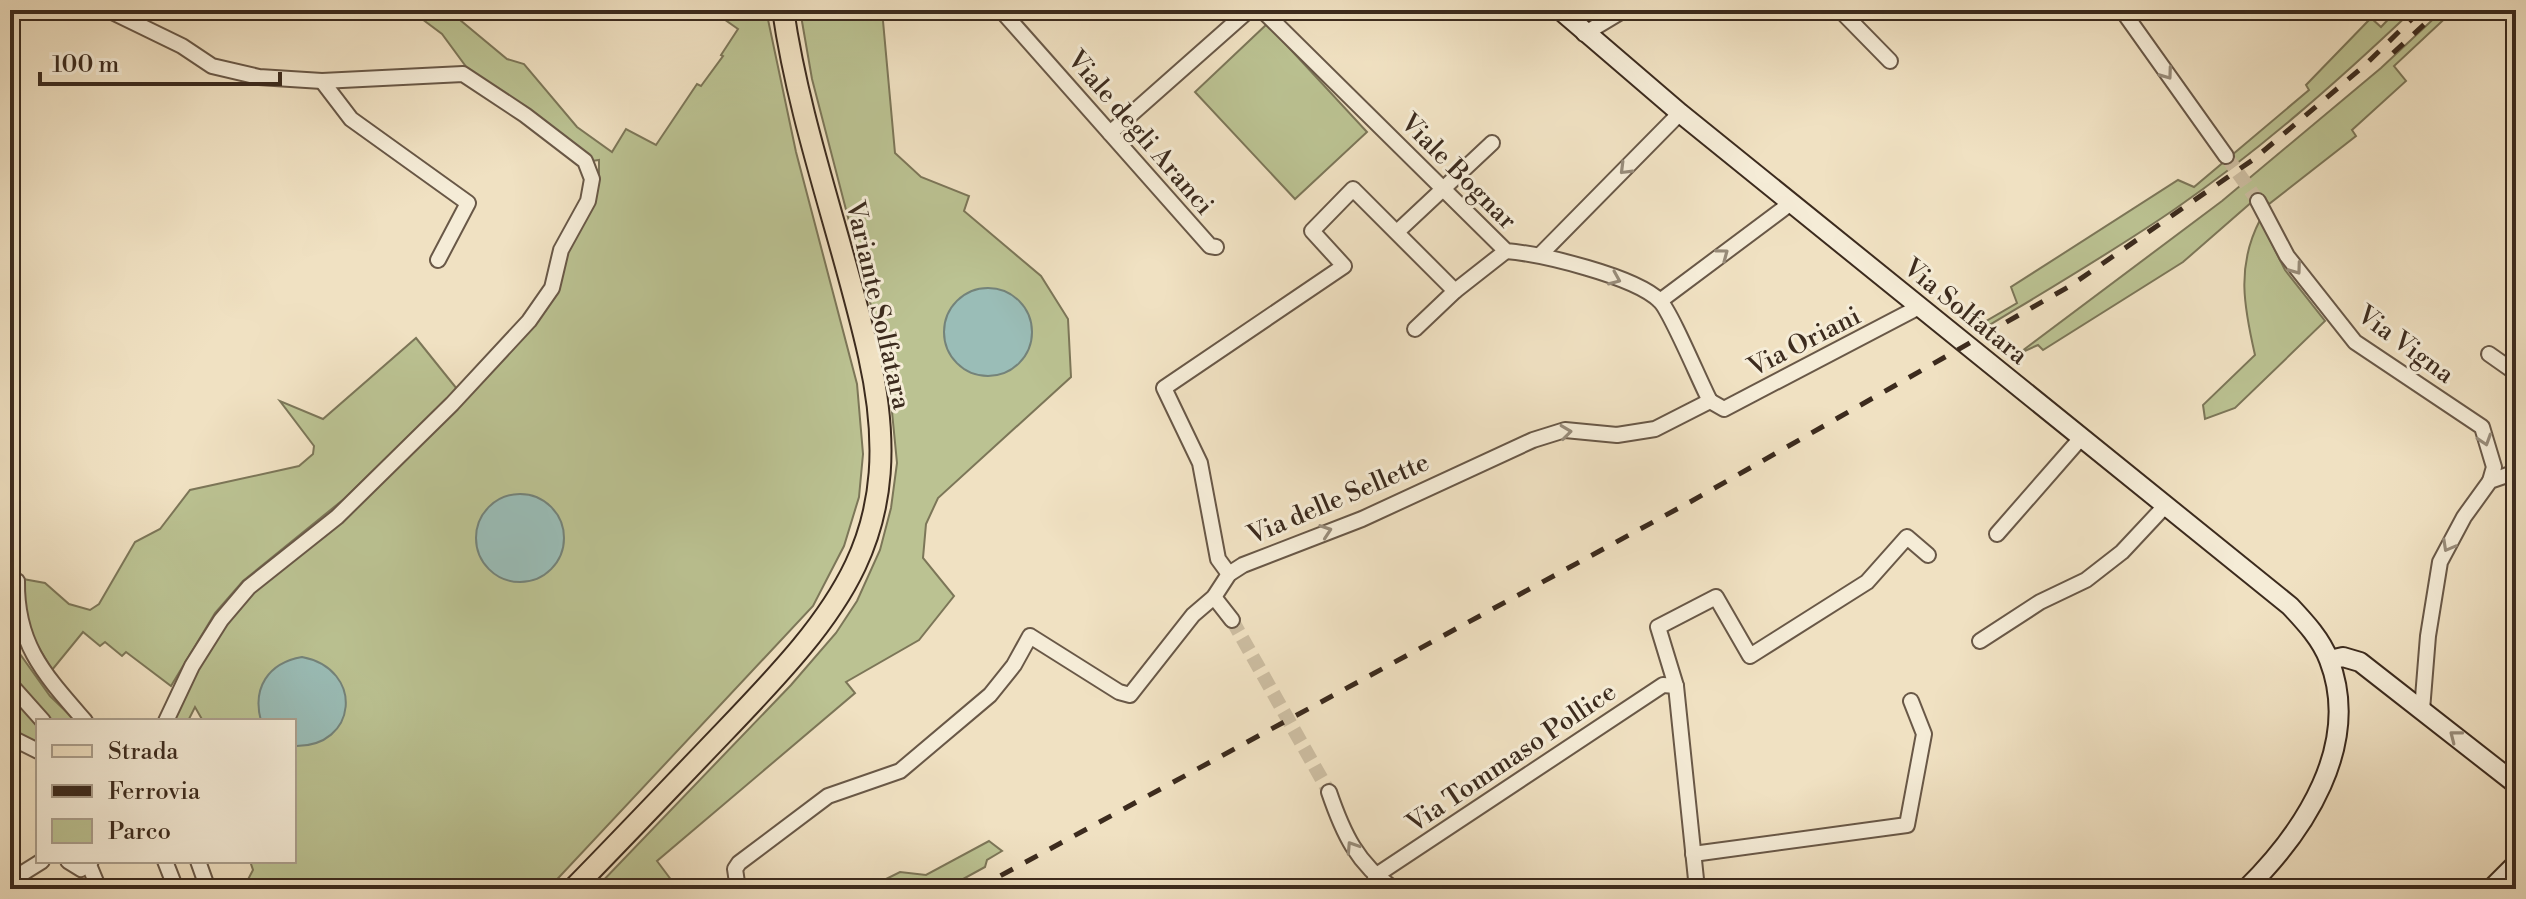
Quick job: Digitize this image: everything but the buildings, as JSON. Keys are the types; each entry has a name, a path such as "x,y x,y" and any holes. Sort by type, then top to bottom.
{"main road":[{"name":"Variante Solfatara","path":"573,889 818,630 855,570 877,504 881,430 869,357 805,113 783,10"},
{"name":"Via Solfatara","path":"1560,10 1584,34 1680,113 2290,606 2314,632 2330,660"},
{"path":"2246,889 2274,859 2316,800 2332,761 2338,724 2330,660 2343,657 2360,662 2516,784"},
{"path":"2491,889 2516,864"}],"street":[{"path":"108,10 182,46 212,66 259,77 322,81 463,74 585,161 592,179 588,201 561,250 552,288 529,321 452,404 337,517 249,587 221,620 199,655 167,719"},
{"name":"Viale degli Aranci","path":"1001,10 1210,246 1216,247"},
{"path":"1110,133 1249,10"},
{"name":"Viale Bognar","path":"1262,10 1506,251 1541,254 1595,271 1660,301"},
{"path":"1584,34 1624,10"},
{"path":"1840,10 1890,61"},
{"path":"2122,10 2226,156"},
{"path":"322,81 351,119 468,203 438,260"},
{"path":"1541,254 1680,113"},
{"path":"1397,232 1492,143"},
{"path":"1229,574 1218,559 1200,463 1164,388 1344,266 1312,231 1353,189 1455,291"},
{"name":"Via Vigna","path":"2258,201 2287,256 2338,325 2406,379 2482,427 2494,467 2490,481"},
{"path":"1710,401 1660,301 1791,203"},
{"path":"1415,329 1455,291 1506,251"},
{"name":"Via Oriani","path":"1710,401 1724,409 1919,307"},
{"path":"2489,354 2516,373"},
{"name":"Via delle Sellette","path":"738,889 735,869 739,863 828,796 900,771 990,695 1014,665 1030,636 1119,692 1130,695 1193,615 1214,597 1229,574 1301,540 1362,519 1533,440 1565,430 1617,435 1655,429 1710,401"},
{"path":"1997,534 2081,438"},
{"path":"2422,710 2428,636 2440,562 2464,517 2490,481 2516,472"},
{"path":"1980,641 2040,602 2086,580 2122,552 2165,506"},
{"path":"1697,889 1676,686 1658,627 1716,597 1750,656 1867,582 1907,537 1928,555"},
{"path":"17,581 22,632 31,652 46,676 83,719"},
{"path":"1214,597 1232,620"},
{"path":"10,684 41,719"},
{"name":"Via Tommaso Pollice","path":"1375,876 1663,685 1676,686"},
{"path":"1693,854 1907,825 1924,734 1911,701"},
{"path":"10,737 36,750"},
{"path":"1329,792 1350,847 1375,876 1394,889"},
{"path":"10,881 39,863"},
{"path":"70,863 76,868 90,863 99,889"},
{"path":"166,863 176,889"},
{"path":"199,863 208,889"}],"green space":[{"path":"410,10 448,10 507,59 524,64 577,127 612,152 626,129 656,145 697,84 701,86 723,56 738,29 711,10 766,10 796,152 857,384 863,454 859,497 844,546 813,606 548,889 243,889 253,870 251,863 296,863 296,719 202,719 195,707 189,719 172,719 207,650 252,592 432,430 538,321 553,296 564,259 593,205 599,181 599,160 592,161 544,120 470,72 442,34"},
{"path":"800,10 882,10 895,153 921,177 969,196 964,211 1041,276 1068,319 1071,377 938,498 926,524 923,558 954,596 919,640 846,682 855,693 657,861 678,889 595,889 791,685 836,633 857,601 880,550 891,508 897,463 888,371 812,79"},
{"path":"2397,10 2413,10 2327,89 2237,163 2126,241 1978,332 1976,327 2017,303 2011,287 2178,180 2194,187 2309,90 2306,85 2371,18 2381,27"},
{"path":"2443,10 2454,10 2394,66 2406,81 2352,130 2356,136 2269,204 2261,194 2183,262 2043,350 2038,345 2018,354 2222,201 2381,68"},
{"path":"1267,24 1367,132 1295,199 1195,92"},
{"path":"2260,220 2285,270 2325,321 2235,408 2205,419 2203,405 2255,355 2244,287 2252,237"},
{"path":"416,338 457,389 344,499 243,581 215,613 171,686 126,652 122,656 105,642 100,646 83,632 52,670 26,626 23,579 45,583 69,604 90,610 99,604 135,542 160,529 190,490 299,466 313,454 314,446 280,401 323,419"},
{"path":"10,640 50,696 74,719 49,719 10,672"},
{"path":"10,690 36,719 36,745 10,729"},
{"path":"989,841 1002,851 987,860 985,867 945,889 866,889 900,872 926,875"}],"water":[{"path":"988,288 1013,295 1025,307 1032,332 1025,357 1013,369 988,376 963,369 951,357 944,332 951,307 963,295"},
{"path":"520,494 545,501 557,513 564,538 557,563 545,575 520,582 495,575 483,563 476,538 483,513 495,501"},
{"path":"302,657 322,664 336,676 344,691 346,707 341,722 331,735 315,743 296,746 296,719 261,719 259,698 265,679 290,660"}],"tunnel":[{"path":"2226,156 2258,201"},
{"path":"1232,620 1329,792"}],"railway":[{"path":"976,889 1690,502 2070,286 2254,159 2364,66 2421,10"},
{"path":"2393,53 2440,10"}]}
